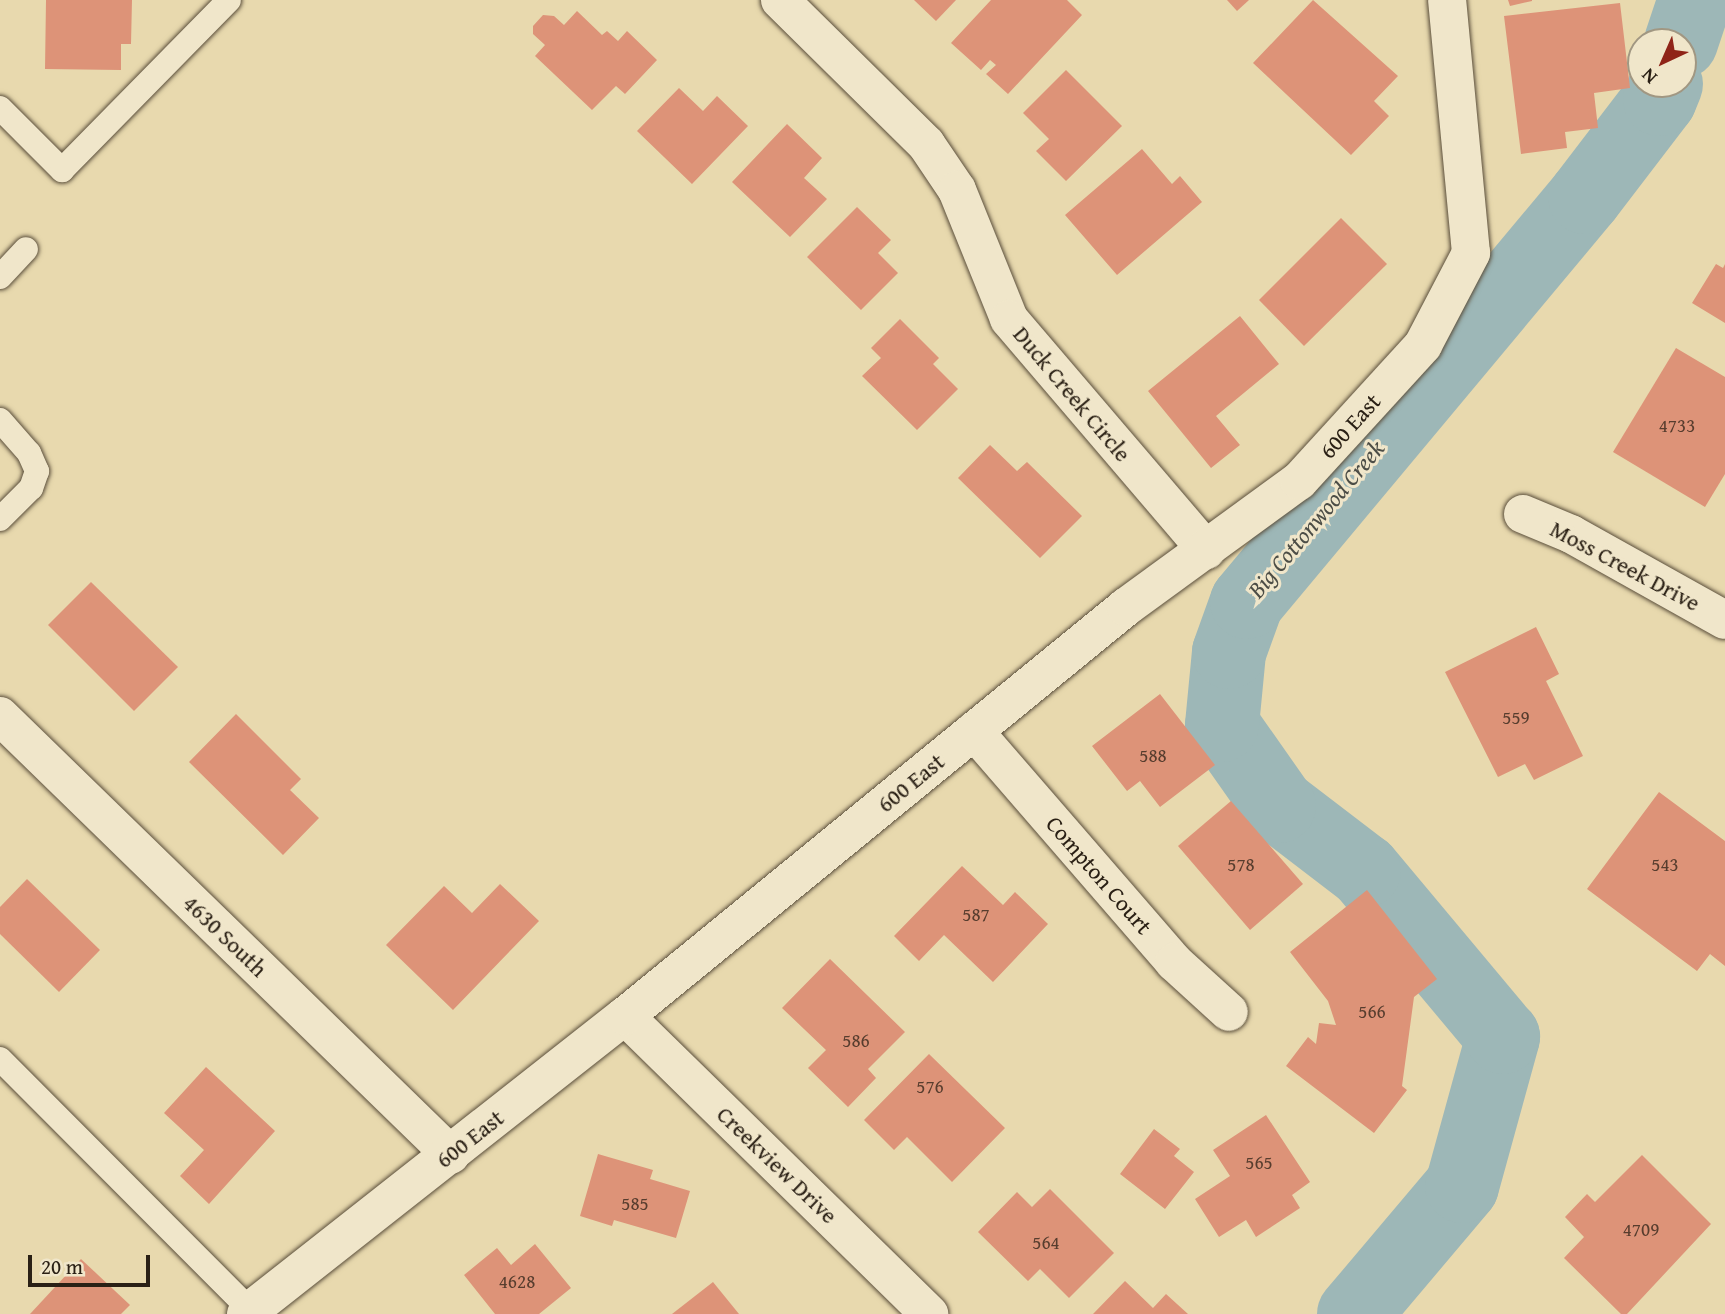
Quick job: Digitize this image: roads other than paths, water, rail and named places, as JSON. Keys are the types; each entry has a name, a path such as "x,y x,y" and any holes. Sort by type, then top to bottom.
{"street":[{"name":"Duck Creek Circle","path":"780,0 926,144 957,190 1009,319 1206,550"},
{"name":"600 East","path":"248,1312 625,1016 1126,607 1299,481 1423,345 1471,253 1447,0"},
{"name":"Moss Creek Drive","path":"1523,514 1571,534 1725,620"},
{"name":"4630 South","path":"0,716 450,1155"},
{"name":"Compton Court","path":"974,731 1174,962 1229,1012"},
{"name":"Creekview Drive","path":"625,1016 929,1314"}],"lane":[{"path":"0,108 62,170 203,10 229,0"},
{"path":"0,277 26,248"},
{"path":"0,420 29,453 37,471 31,488 0,519"},
{"path":"0,1059 248,1312"}],"waterway":[{"name":"Big Cottonwood Creek","path":"1686,28 1695,0"},
{"name":"Big Cottonwood Creek","path":"1354,1314 1462,1186 1503,1037 1364,871 1279,806 1222,725 1229,652 1247,602 1585,197 1660,98"}]}
